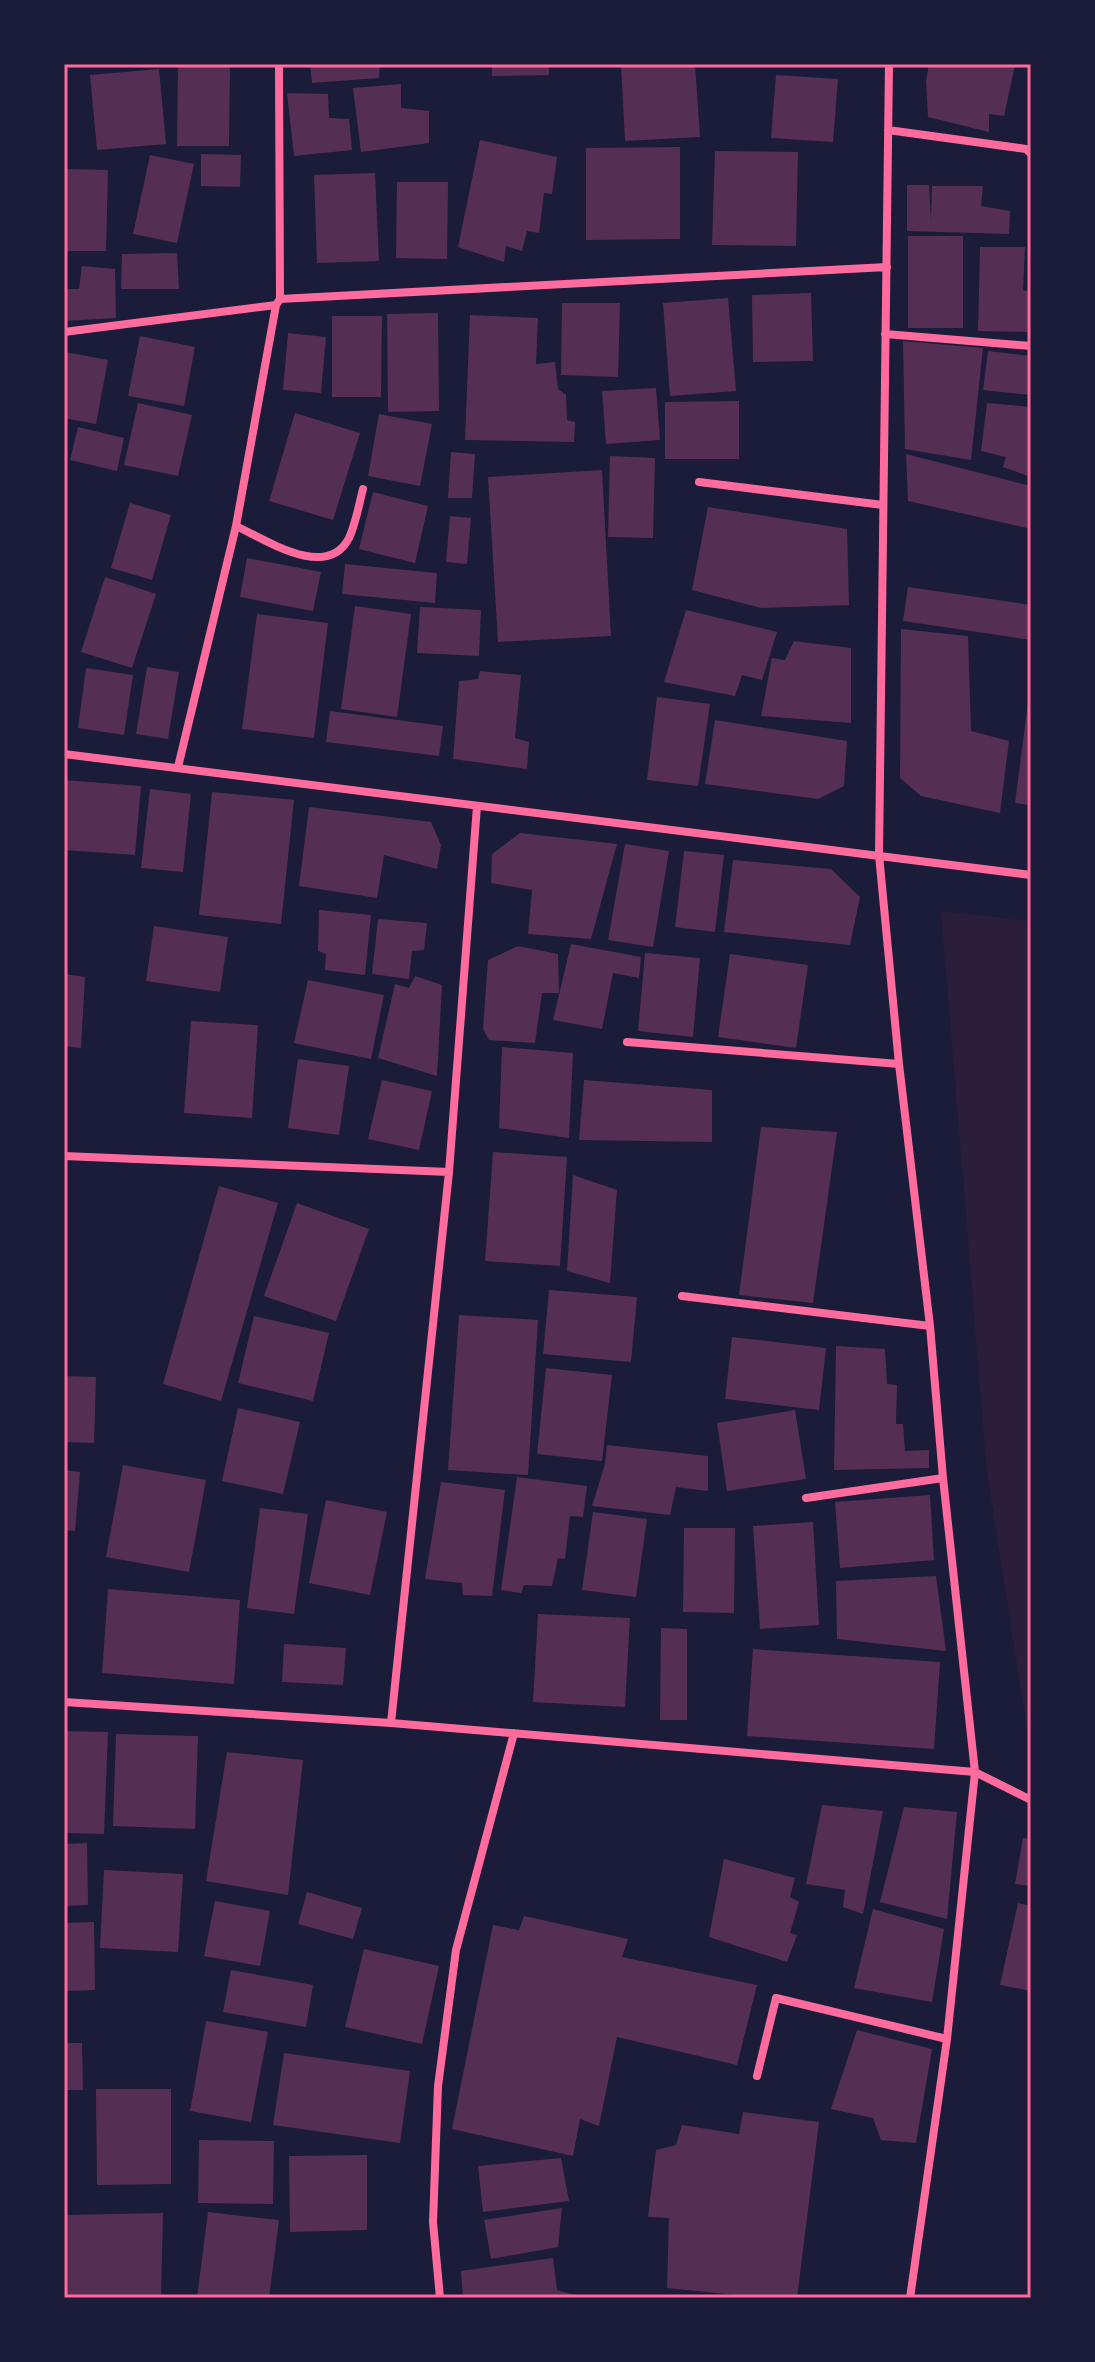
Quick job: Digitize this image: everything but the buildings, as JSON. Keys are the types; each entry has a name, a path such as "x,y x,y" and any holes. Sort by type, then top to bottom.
{"street":[{"path":"178,767 236,526 278,302 279,64"},
{"path":"889,64 879,855 975,1772 947,2039 910,2298"},
{"path":"888,130 1026,149 1031,154"},
{"path":"64,332 278,302 887,267"},
{"path":"885,334 1031,346"},
{"path":"699,482 883,505"},
{"path":"236,526 295,554 319,558 333,556 350,537 363,489"},
{"path":"64,754 1031,875"},
{"path":"391,1723 449,1172 477,806"},
{"path":"627,1042 899,1064"},
{"path":"64,1156 449,1172"},
{"path":"682,1296 930,1326"},
{"path":"806,1498 943,1478"},
{"path":"64,1702 391,1723 975,1772 1031,1800"},
{"path":"440,2298 433,2222 438,2086 456,1950 514,1733"},
{"path":"757,2076 776,1998 947,2039"}],"shaded area":[{"path":"941,911 1031,921 1031,1754 987,1473"}]}
